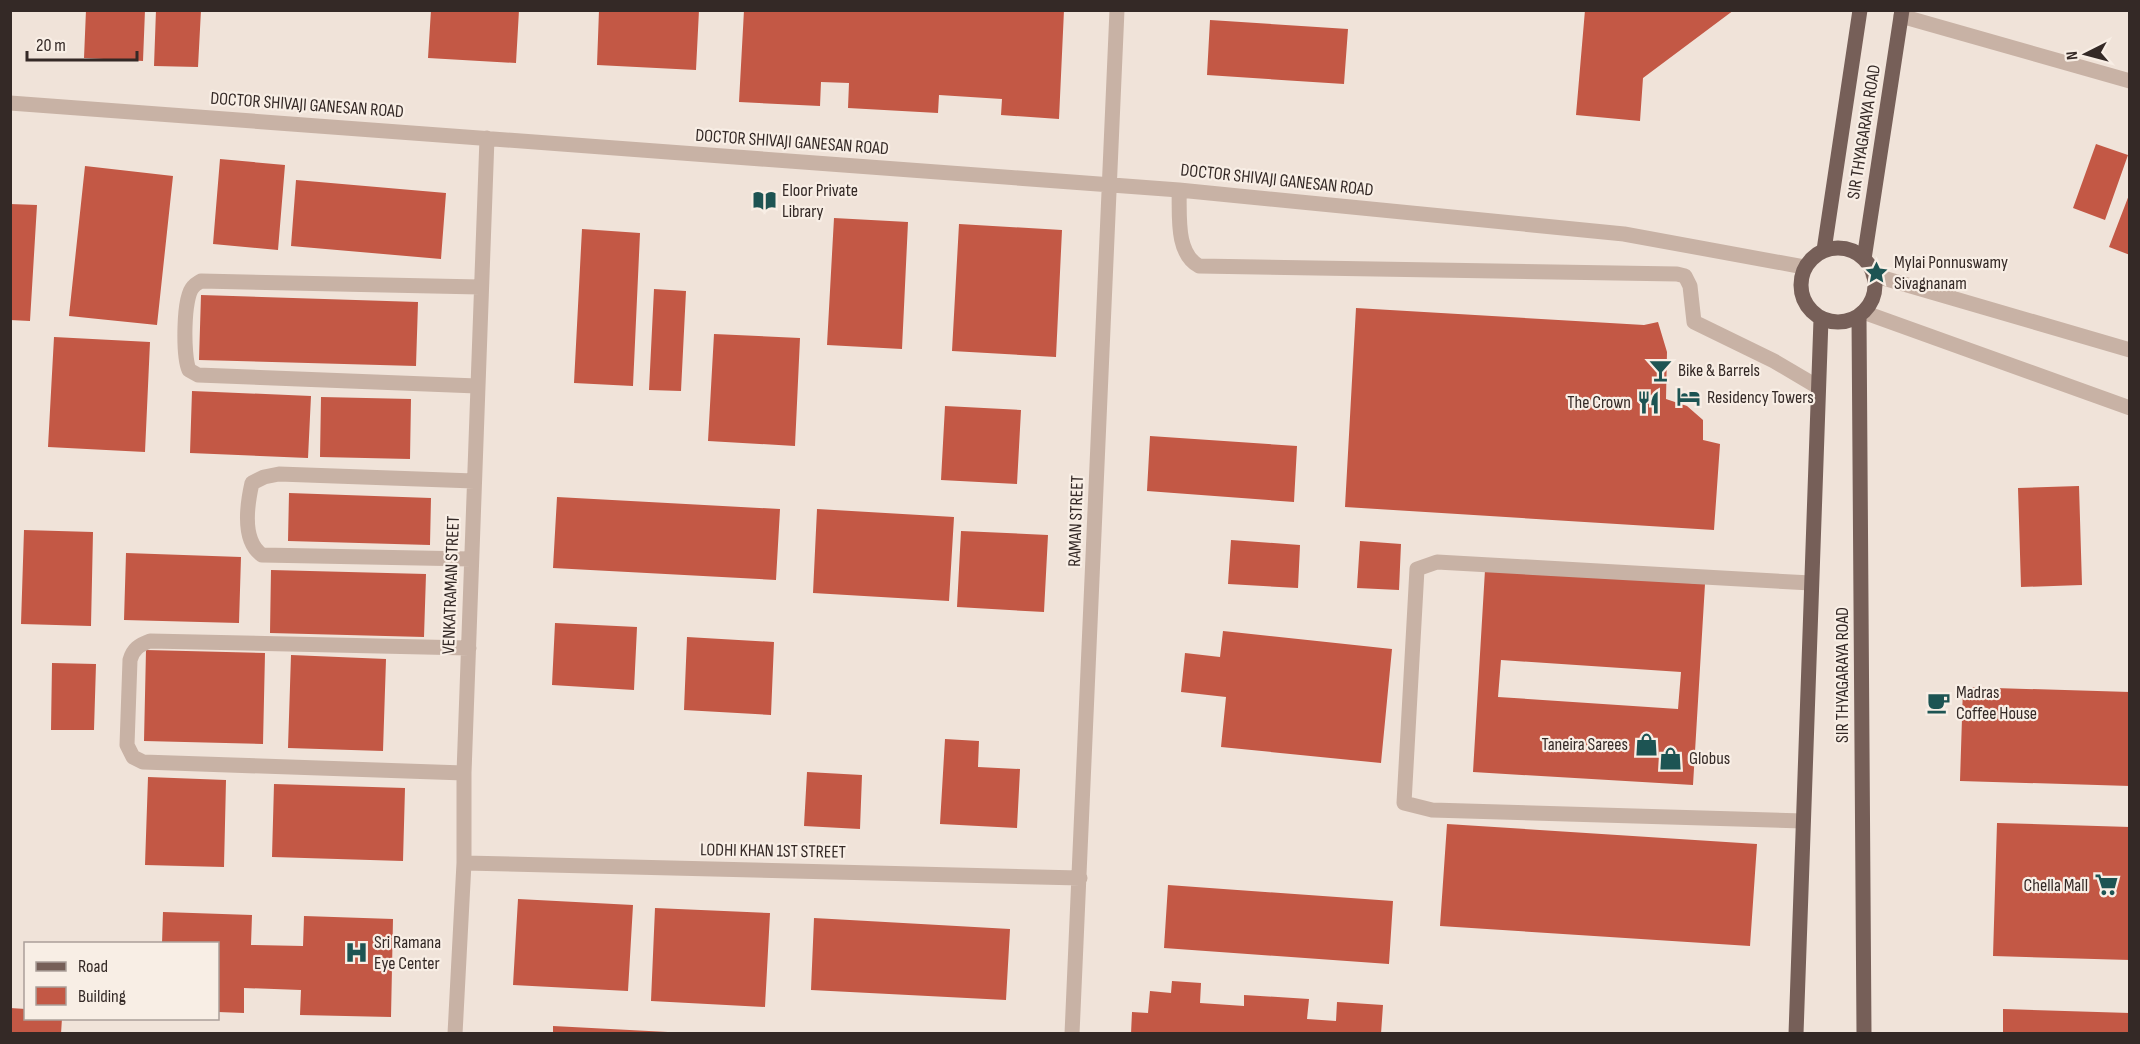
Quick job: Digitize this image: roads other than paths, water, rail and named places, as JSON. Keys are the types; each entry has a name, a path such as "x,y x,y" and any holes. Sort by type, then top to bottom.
{"main road":[{"name":"SIR THYAGARAYA ROAD","path":"1824,250 1860,10"},
{"name":"SIR THYAGARAYA ROAD","path":"1864,259 1902,13"},
{"path":"1861,315 1840,323 1821,319 1806,305 1800,286 1804,267 1817,253 1836,247 1855,251 1869,263 1873,275"},
{"name":"SIR THYAGARAYA ROAD","path":"1864,1034 1861,315 1872,302 1876,282 1873,275"},
{"name":"SIR THYAGARAYA ROAD","path":"1796,1034 1821,319"}],"street":[{"name":"RAMAN STREET","path":"1072,1034 1117,10"},
{"path":"1902,13 2130,81"},
{"name":"DOCTOR SHIVAJI GANESAN ROAD","path":"10,103 1179,190 1660,239 1804,267"},
{"name":"VENKATRAMAN STREET","path":"456,1034 464,863 464,773 480,287 488,138"},
{"path":"1179,190 1181,240 1190,261 1199,266 1677,274 1685,276 1690,286 1694,322 1774,361 1818,387"},
{"path":"1873,275 2130,350"},
{"path":"477,387 198,375 189,370 184,359 188,298 192,287 201,281 480,287"},
{"path":"1861,315 2130,408"},
{"path":"471,559 262,555 253,549 249,539 250,494 252,483 264,477 279,474 474,481"},
{"path":"1803,821 1432,810 1404,803 1417,569 1437,562 1811,583"},
{"path":"464,773 144,762 133,757 126,745 130,660 139,645 150,641 469,648"},
{"name":"LODHI KHAN 1ST STREET","path":"464,863 1080,878"}],"place":[{"name":"Eloor Private Library","path":"764,200"},
{"name":"Mylai Ponnuswamy Sivagnanam","path":"1876,272"},
{"name":"Bike & Barrels","path":"1660,370"},
{"name":"Residency Towers","path":"1689,397"},
{"name":"The Crown","path":"1649,402"},
{"name":"Madras Coffee House","path":"1938,702"},
{"name":"Taneira Sarees","path":"1646,744"},
{"name":"Globus","path":"1671,758"},
{"name":"Chella Mall","path":"2106,885"},
{"name":"Sri Ramana Eye Center","path":"356,952"}]}
